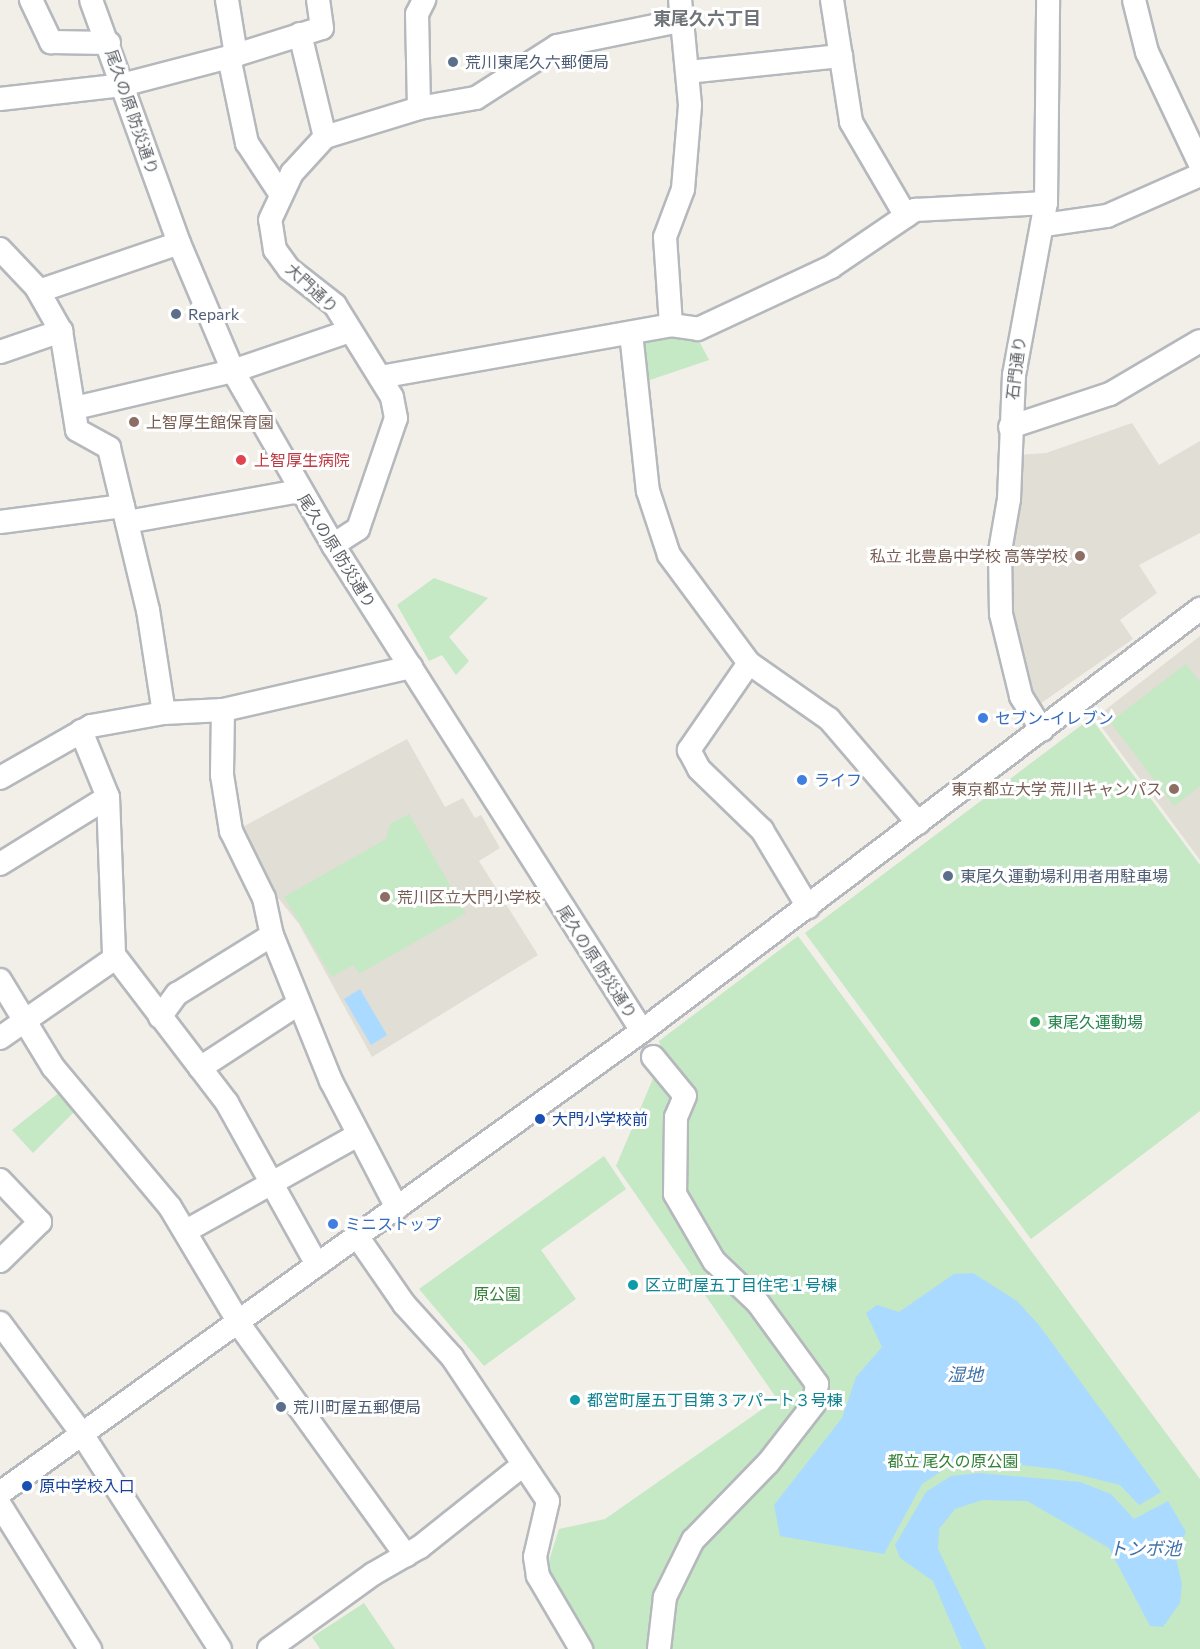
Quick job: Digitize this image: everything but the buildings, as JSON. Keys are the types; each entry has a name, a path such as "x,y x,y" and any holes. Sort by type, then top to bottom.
{"street":[{"path":"31,0 51,42 109,43"},
{"name":"尾久の原 防災通り","path":"92,0 179,243 233,371 333,545 642,1031"},
{"path":"227,0 232,56 247,143 280,193"},
{"path":"0,99 122,85 232,56 322,28 318,0"},
{"path":"419,108 417,14 424,0"},
{"path":"832,0 851,122 906,216"},
{"name":"石門通り","path":"1042,730 1021,696 1001,614 1000,551 1009,499 1010,427 1021,329 1044,225 1046,203 1048,0"},
{"path":"1134,0 1147,52 1200,164"},
{"path":"300,34 325,136 419,108 476,98 557,46 679,10 688,72 683,189 665,237 671,325"},
{"path":"688,72 841,56"},
{"name":"大門通り","path":"325,136 280,193 270,220 275,250 289,269 335,305 381,377 396,418 386,454 358,529 333,545"},
{"path":"1044,225 1107,216 1200,175"},
{"path":"381,377 671,325 698,329 793,288 915,210 1046,203"},
{"path":"39,291 179,243"},
{"path":"0,249 39,291 61,331 77,430 109,448 125,514 164,713"},
{"path":"0,352 61,331"},
{"path":"75,408 233,371 350,331"},
{"path":"631,333 648,491 669,555 707,613 749,663 829,720 918,824"},
{"path":"1010,427 1110,394 1200,341"},
{"path":"0,522 125,514 300,491"},
{"path":"0,1492 642,1031 1200,609"},
{"path":"749,663 689,750 699,769 762,830 808,907"},
{"path":"0,778 81,731 164,713 223,710 411,667"},
{"path":"223,710 222,775 231,831 264,898 272,935 298,1004 356,1136 397,1208"},
{"path":"81,731 108,797 115,958 227,1102 317,1265"},
{"path":"0,864 108,797"},
{"path":"160,1017 177,994 272,935"},
{"path":"0,1038 115,958"},
{"path":"0,980 53,1067 186,1231 238,1322 406,1556"},
{"path":"200,1068 298,1004"},
{"path":"653,1057 685,1096 676,1117 675,1194 714,1261 758,1303 817,1384 814,1404 768,1463 693,1540 665,1598 659,1649"},
{"path":"186,1231 271,1181 356,1136"},
{"path":"0,1180 40,1222 0,1261"},
{"path":"357,1236 404,1304 452,1357 548,1501 535,1557 538,1576 581,1649"},
{"path":"0,1323 82,1434 220,1649"},
{"path":"269,1649 297,1641 523,1466"},
{"path":"0,1505 90,1649"}],"shaded area":[{"name":"私立 北豊島中学校 高等学校","path":"1132,423 1159,465 1200,441 1200,533 1139,565 1157,593 1120,620 1133,639 1037,706 1021,681 1005,612 1018,455 1046,453"},
{"name":"東京都立大学 荒川キャンパス","path":"1200,636 1200,860 1095,718"},
{"name":"荒川区立大門小学校","path":"407,739 445,807 463,798 475,818 481,815 500,848 479,861 538,955 372,1057 299,924 279,899 272,902 235,831"}],"green space":[{"path":"679,334 699,341 709,360 644,382 639,342"},
{"path":"434,578 488,598 449,637 469,661 456,675 442,655 429,661 397,605"},
{"name":"東京都立大学 荒川キャンパス","path":"1186,664 1200,682 1200,786 1174,806 1110,722"},
{"name":"東尾久運動場","path":"1091,718 1200,865 1200,1111 1031,1239 805,933"},
{"path":"409,814 466,913 359,974 353,965 332,977 284,897 386,839 390,824"},
{"name":"都立 尾久の原公園","path":"798,936 1200,1479 1200,1649 594,1649 546,1570 559,1529 605,1519 777,1399 616,1166 663,1055 659,1041"},
{"path":"65,1088 80,1106 33,1153 12,1130"},
{"name":"原公園","path":"604,1156 626,1189 541,1250 576,1299 484,1366 419,1289"},
{"path":"364,1603 395,1649 320,1649 312,1637"}],"water":[{"path":"360,989 387,1035 371,1045 344,999"},
{"name":"湿地","path":"973,1273 1017,1301 1039,1325 1161,1492 1139,1505 1120,1485 1056,1469 977,1460 946,1468 922,1484 884,1554 780,1536 774,1505 842,1418 856,1377 882,1347 866,1313 877,1305 899,1312 954,1274"},
{"name":"トンボ池","path":"979,1473 1080,1482 1111,1494 1134,1519 1168,1501 1186,1532 1175,1554 1182,1584 1180,1603 1163,1627 1150,1626 1109,1548 1027,1501 982,1500 955,1509 939,1529 938,1549 986,1649 962,1649 933,1581 900,1558 895,1545 926,1492 951,1476"}],"place":[{"name":"荒川東尾久六郵便局","path":"453,62"},
{"name":"Repark","path":"176,314"},
{"name":"上智厚生館保育園","path":"134,422"},
{"name":"上智厚生病院","path":"241,460"},
{"name":"私立 北豊島中学校 高等学校","path":"1080,556"},
{"name":"セブン-イレブン","path":"983,718"},
{"name":"ライフ","path":"802,780"},
{"name":"東京都立大学 荒川キャンパス","path":"1174,789"},
{"name":"東尾久運動場利用者用駐車場","path":"948,876"},
{"name":"荒川区立大門小学校","path":"385,897"},
{"name":"東尾久運動場","path":"1035,1022"},
{"name":"大門小学校前","path":"540,1119"},
{"name":"ミニストップ","path":"333,1224"},
{"name":"区立町屋五丁目住宅１号棟","path":"633,1285"},
{"name":"都営町屋五丁目第３アパート３号棟","path":"575,1400"},
{"name":"荒川町屋五郵便局","path":"281,1407"},
{"name":"原中学校入口","path":"27,1486"}],"district":[{"name":"東尾久六丁目","path":"707,18"}]}
